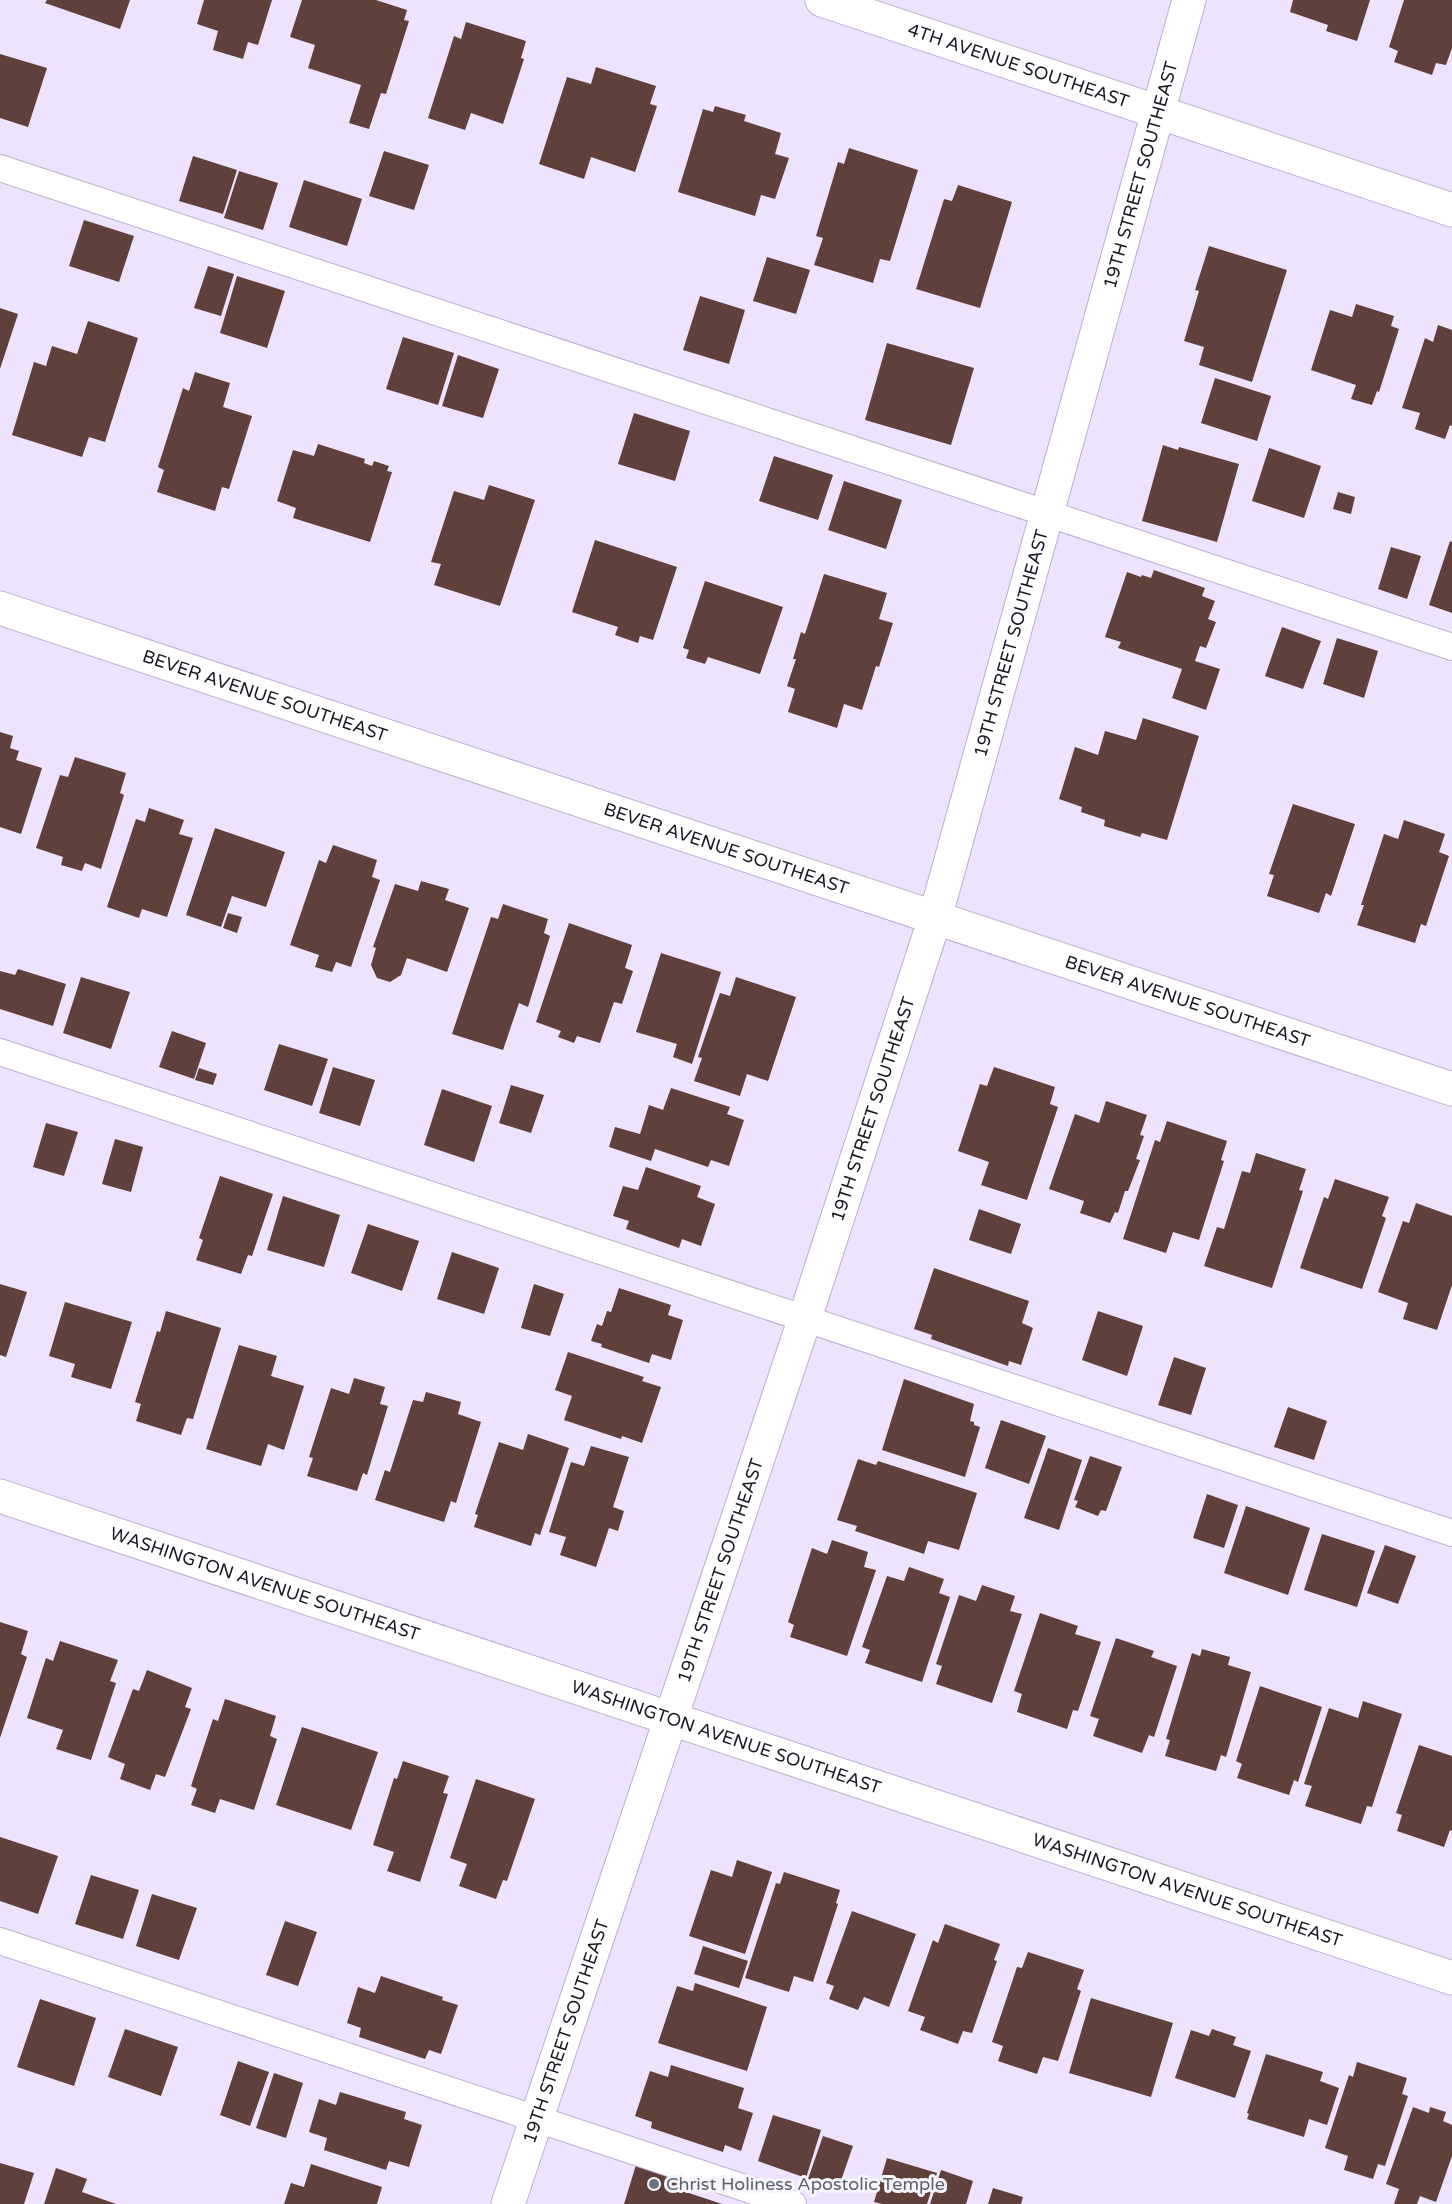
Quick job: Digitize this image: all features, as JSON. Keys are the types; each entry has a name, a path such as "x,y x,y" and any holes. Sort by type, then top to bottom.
{"street":[{"name":"4TH AVENUE SOUTHEAST","path":"822,0 1452,210"},
{"name":"19TH STREET SOUTHEAST","path":"508,2204 805,1318 934,918 1189,0"},
{"name":"BEVER AVENUE SOUTHEAST","path":"0,608 1452,1089"},
{"name":"WASHINGTON AVENUE SOUTHEAST","path":"0,1496 1452,1978"}],"lane":[{"path":"0,168 1452,647"},
{"path":"0,1052 1452,1533"},
{"path":"0,1941 793,2204"}],"building":[{"path":"47,0 130,0 120,29 45,3"},
{"path":"204,0 272,0 258,45 248,42 243,59 213,50 218,31 197,24"},
{"path":"302,0 376,0 407,10 404,20 409,21 386,94 381,93 369,129 349,123 361,85 308,68 315,45 290,37"},
{"path":"1293,0 1370,0 1357,41 1326,31 1328,25 1290,12"},
{"path":"1404,0 1452,0 1452,48 1446,65 1436,63 1432,75 1394,62 1398,51 1389,47"},
{"path":"466,22 526,41 521,58 524,59 503,124 471,113 465,130 428,118 454,36 461,39"},
{"path":"0,54 47,68 28,127 0,118"},
{"path":"596,67 656,86 650,104 657,106 635,172 591,157 584,179 539,164 567,77 591,84"},
{"path":"715,106 746,115 744,121 781,133 775,154 789,158 775,199 761,195 755,216 678,192 703,109 713,112"},
{"path":"849,148 918,170 890,261 880,259 873,283 814,265 823,238 816,236 838,162 844,164"},
{"path":"384,151 429,165 414,210 369,196"},
{"path":"193,156 237,170 223,214 179,201"},
{"path":"239,171 278,183 263,230 224,218"},
{"path":"304,180 362,199 347,246 289,227"},
{"path":"958,185 1012,202 980,308 916,289 944,199 952,201"},
{"path":"84,220 134,236 119,282 69,266"},
{"path":"1209,246 1287,270 1252,382 1199,365 1204,347 1184,341 1199,291 1195,290"},
{"path":"767,257 810,270 796,314 753,301"},
{"path":"208,266 234,274 221,316 194,308"},
{"path":"237,276 285,291 267,348 220,333"},
{"path":"700,296 745,310 729,364 683,350"},
{"path":"1356,304 1394,316 1391,326 1399,329 1379,392 1377,391 1372,405 1351,399 1356,385 1311,370 1330,310 1352,317"},
{"path":"0,308 18,314 0,369"},
{"path":"88,321 138,338 105,442 89,437 82,457 12,435 34,362 46,366 52,346 77,354"},
{"path":"1438,325 1452,330 1452,426 1450,425 1445,439 1415,429 1420,413 1402,408 1425,338 1433,342"},
{"path":"403,337 454,353 438,405 386,389"},
{"path":"887,343 974,368 951,445 865,420"},
{"path":"458,355 499,369 483,418 442,406"},
{"path":"195,372 230,383 223,407 252,416 229,489 222,487 215,511 157,492 164,470 158,467 183,388 189,391"},
{"path":"1215,378 1271,396 1257,441 1201,423"},
{"path":"634,413 690,431 675,481 618,464"},
{"path":"318,444 365,459 364,463 372,466 374,461 389,466 387,471 392,472 370,542 293,518 296,508 277,501 293,450 314,456"},
{"path":"1163,445 1178,450 1179,447 1239,464 1217,542 1142,521"},
{"path":"1269,448 1321,466 1304,518 1252,501"},
{"path":"774,456 833,475 818,520 759,501"},
{"path":"844,481 902,500 886,549 828,530"},
{"path":"489,485 535,500 500,606 434,585 441,564 431,562 454,491 484,500"},
{"path":"1338,492 1355,497 1351,514 1333,509"},
{"path":"595,540 677,567 653,640 640,636 638,643 615,635 618,627 572,612"},
{"path":"1450,541 1452,542 1452,613 1429,605"},
{"path":"1391,547 1421,556 1407,599 1378,589"},
{"path":"1154,570 1205,588 1202,596 1215,601 1208,619 1216,622 1206,648 1200,646 1195,661 1220,669 1206,710 1172,698 1182,669 1118,648 1121,642 1105,637 1127,572 1151,578"},
{"path":"824,574 887,593 879,619 893,623 862,710 844,704 837,728 788,712 795,689 787,686 796,659 793,659 801,632 805,634"},
{"path":"705,581 783,607 760,674 708,657 705,664 686,658 689,650 683,648"},
{"path":"1282,627 1321,641 1303,689 1265,676"},
{"path":"1337,638 1378,651 1364,698 1323,684"},
{"path":"1143,718 1199,736 1167,840 1142,833 1140,837 1104,826 1105,820 1081,812 1082,807 1059,799 1075,747 1098,755 1105,731 1136,740"},
{"path":"0,732 13,736 10,748 19,751 16,760 42,768 21,834 0,827"},
{"path":"75,757 126,773 120,793 124,795 101,869 85,863 82,871 61,865 63,857 36,848 60,775 68,777"},
{"path":"1293,804 1355,824 1331,896 1326,893 1319,913 1267,896 1274,875 1269,874"},
{"path":"149,808 184,820 179,834 193,838 167,917 142,909 139,918 107,907 136,819 145,822"},
{"path":"1404,820 1445,834 1439,852 1449,856 1426,926 1421,924 1415,943 1357,925 1364,905 1361,905 1384,834 1398,839"},
{"path":"215,828 285,852 266,907 232,896 221,927 186,915"},
{"path":"333,845 377,860 372,877 380,880 351,967 336,962 332,972 315,967 319,955 290,945 319,860 326,863"},
{"path":"421,881 449,889 445,900 469,908 447,972 407,958 401,975 390,982 377,978 371,965 376,948 373,947 395,884 418,891"},
{"path":"503,904 548,919 544,933 550,936 528,1007 519,1003 503,1050 452,1034 491,917 498,919"},
{"path":"228,913 242,917 237,933 223,928"},
{"path":"569,923 632,945 625,968 633,971 622,1004 614,1002 600,1043 577,1036 574,1043 558,1037 561,1031 536,1022"},
{"path":"661,953 721,972 692,1064 673,1057 677,1044 636,1032"},
{"path":"18,969 66,984 53,1026 0,1009 0,971 15,975"},
{"path":"81,977 130,992 111,1049 63,1033"},
{"path":"736,977 796,997 768,1081 747,1074 740,1096 694,1081 702,1058 698,1057 720,993 730,996"},
{"path":"172,1031 206,1043 194,1079 159,1067"},
{"path":"279,1044 328,1059 312,1106 264,1090"},
{"path":"333,1067 375,1080 360,1126 319,1113"},
{"path":"994,1067 1055,1087 1050,1104 1058,1107 1027,1200 981,1185 989,1162 958,1151 980,1084 987,1086"},
{"path":"199,1068 217,1074 213,1085 195,1080"},
{"path":"511,1085 544,1095 531,1133 499,1123"},
{"path":"671,1088 730,1107 727,1114 744,1120 729,1166 711,1160 708,1167 655,1149 651,1161 609,1147 615,1127 640,1134 649,1105 663,1110"},
{"path":"442,1089 492,1106 474,1162 424,1145"},
{"path":"1106,1101 1147,1115 1140,1135 1144,1136 1136,1159 1140,1160 1128,1191 1125,1191 1118,1213 1115,1212 1110,1223 1080,1213 1084,1201 1049,1189 1075,1114 1099,1123"},
{"path":"1167,1121 1227,1141 1221,1160 1224,1161 1199,1240 1173,1232 1166,1253 1123,1239 1155,1140 1160,1142"},
{"path":"46,1123 78,1132 64,1176 33,1167"},
{"path":"115,1139 143,1147 131,1192 102,1184"},
{"path":"1256,1153 1306,1169 1299,1190 1303,1191 1272,1288 1204,1266 1217,1227 1224,1229 1242,1171 1250,1173"},
{"path":"646,1167 701,1186 697,1197 715,1204 701,1246 682,1239 679,1248 626,1229 629,1221 613,1216 623,1186 638,1190"},
{"path":"220,1176 273,1194 252,1256 248,1255 241,1274 196,1260 203,1240 199,1238"},
{"path":"1335,1179 1389,1197 1382,1216 1386,1218 1362,1289 1300,1268 1324,1197 1328,1199"},
{"path":"283,1196 340,1215 324,1267 267,1250"},
{"path":"1416,1203 1452,1216 1452,1285 1437,1330 1403,1319 1408,1303 1378,1292 1403,1221 1409,1223"},
{"path":"979,1209 1021,1224 1011,1254 969,1240"},
{"path":"368,1224 419,1241 402,1291 351,1273"},
{"path":"452,1252 499,1268 484,1314 437,1299"},
{"path":"934,1268 1029,1301 1022,1323 1033,1328 1021,1365 1009,1361 1008,1366 931,1339 932,1335 914,1329"},
{"path":"0,1284 27,1292 6,1357 0,1355"},
{"path":"534,1284 564,1294 550,1336 521,1328"},
{"path":"619,1288 671,1305 668,1315 683,1320 671,1360 652,1354 649,1363 601,1347 602,1344 591,1341 597,1324 602,1326 607,1311 611,1312"},
{"path":"65,1302 132,1322 111,1389 71,1377 75,1364 49,1356"},
{"path":"166,1311 221,1328 193,1419 187,1418 181,1435 136,1421 141,1404 135,1402 157,1331 160,1332"},
{"path":"1098,1311 1143,1326 1127,1376 1082,1360"},
{"path":"239,1345 277,1356 271,1376 304,1386 284,1450 268,1444 261,1466 206,1449"},
{"path":"568,1352 644,1377 642,1381 661,1387 642,1443 622,1436 621,1439 564,1420 572,1396 555,1390"},
{"path":"1174,1357 1206,1368 1191,1415 1158,1405"},
{"path":"354,1378 385,1387 380,1404 388,1406 367,1475 363,1473 357,1491 307,1476 313,1458 309,1457 331,1388 349,1394"},
{"path":"904,1379 974,1404 970,1421 980,1427 965,1477 882,1450"},
{"path":"426,1392 461,1402 458,1414 481,1422 456,1503 451,1501 444,1522 375,1500 385,1470 390,1472 413,1400 423,1402"},
{"path":"1288,1407 1327,1421 1314,1460 1274,1447"},
{"path":"1001,1420 1046,1436 1029,1484 985,1468"},
{"path":"528,1434 569,1448 540,1535 535,1533 531,1546 474,1527 478,1515 475,1514 499,1442 523,1450"},
{"path":"591,1446 629,1457 613,1507 624,1511 618,1531 609,1528 596,1567 560,1555 566,1537 549,1532 571,1462 584,1466"},
{"path":"1048,1448 1082,1460 1059,1530 1024,1518"},
{"path":"1090,1456 1122,1467 1106,1511 1101,1510 1098,1516 1075,1507 1078,1501 1074,1500"},
{"path":"858,1459 876,1465 878,1461 977,1493 959,1550 928,1541 924,1554 855,1531 857,1526 837,1520"},
{"path":"1207,1494 1238,1505 1224,1548 1193,1538"},
{"path":"1246,1506 1310,1528 1288,1595 1224,1573"},
{"path":"1322,1534 1375,1551 1357,1607 1304,1590"},
{"path":"832,1540 868,1552 864,1567 876,1570 847,1656 790,1637 794,1625 788,1622 812,1548 827,1554"},
{"path":"1385,1545 1416,1556 1398,1604 1367,1593"},
{"path":"909,1567 944,1579 939,1593 950,1597 922,1682 865,1663 870,1650 862,1647 887,1576 904,1581"},
{"path":"982,1585 1015,1596 1010,1611 1022,1614 992,1703 936,1684 942,1666 936,1664 959,1595 976,1601"},
{"path":"1040,1613 1078,1626 1075,1634 1101,1642 1078,1711 1073,1710 1067,1729 1017,1712 1022,1694 1014,1691"},
{"path":"0,1622 28,1631 21,1654 27,1657 0,1738"},
{"path":"1116,1638 1154,1651 1151,1657 1177,1666 1154,1737 1149,1735 1142,1753 1093,1736 1099,1719 1090,1716"},
{"path":"60,1641 118,1660 110,1681 116,1683 91,1760 56,1749 63,1730 27,1718 46,1658 53,1661"},
{"path":"1202,1649 1230,1657 1228,1665 1251,1672 1226,1757 1221,1755 1216,1771 1165,1756 1170,1740 1166,1739 1192,1653 1200,1656"},
{"path":"147,1670 192,1688 185,1707 191,1709 165,1777 156,1774 150,1790 120,1779 125,1764 108,1757 133,1689 139,1691"},
{"path":"1260,1686 1322,1707 1298,1782 1294,1780 1289,1795 1237,1778 1242,1764 1236,1761"},
{"path":"225,1699 276,1716 270,1736 277,1739 254,1810 220,1799 215,1813 191,1805 197,1789 191,1786 213,1719 218,1721"},
{"path":"1363,1701 1402,1714 1372,1807 1367,1806 1361,1824 1305,1806 1312,1786 1304,1784 1329,1708 1358,1718"},
{"path":"302,1727 378,1752 351,1830 276,1805"},
{"path":"1419,1745 1452,1756 1452,1831 1450,1830 1444,1847 1397,1831 1402,1815 1396,1813"},
{"path":"403,1761 449,1776 443,1793 448,1794 420,1882 387,1871 394,1852 373,1845 394,1778 397,1779"},
{"path":"476,1779 535,1799 507,1881 503,1880 496,1899 459,1886 467,1864 450,1858"},
{"path":"0,1837 58,1856 38,1914 0,1901"},
{"path":"737,1860 772,1872 745,1954 689,1936 711,1870 732,1877"},
{"path":"784,1872 840,1890 836,1903 838,1904 813,1982 794,1976 789,1992 745,1978 776,1883 780,1884"},
{"path":"91,1875 139,1890 123,1939 75,1924"},
{"path":"152,1894 197,1908 179,1960 136,1946"},
{"path":"852,1911 916,1934 889,2007 864,1997 858,2010 829,1999 834,1986 826,1983"},
{"path":"285,1921 317,1932 298,1986 266,1975"},
{"path":"945,1924 1000,1944 994,1960 997,1961 972,2033 963,2031 958,2044 920,2030 925,2017 908,2011 933,1940 938,1943"},
{"path":"703,1946 748,1961 739,1988 694,1974"},
{"path":"1028,1952 1084,1970 1077,1989 1081,1991 1058,2061 1043,2057 1037,2074 998,2061 1003,2046 992,2042 1017,1967 1022,1968"},
{"path":"381,1976 443,1997 442,2000 458,2005 441,2054 429,2050 425,2059 359,2037 361,2028 347,2023 358,1987 375,1993"},
{"path":"695,1983 767,2007 747,2071 658,2043 677,1986 693,1991"},
{"path":"1091,1998 1173,2023 1151,2097 1069,2073"},
{"path":"40,1999 96,2018 74,2086 17,2067"},
{"path":"125,2029 178,2047 161,2096 108,2077"},
{"path":"1212,2029 1236,2037 1233,2045 1251,2051 1235,2098 1175,2078 1191,2030 1209,2036"},
{"path":"1266,2054 1323,2072 1320,2081 1339,2088 1327,2125 1309,2119 1304,2137 1247,2119"},
{"path":"238,2061 269,2072 250,2126 220,2115"},
{"path":"1357,2062 1407,2078 1402,2094 1408,2096 1385,2166 1378,2164 1373,2179 1344,2170 1348,2156 1325,2148 1349,2075 1353,2077"},
{"path":"671,2065 744,2088 738,2108 753,2113 741,2151 725,2145 723,2152 651,2128 652,2122 635,2116 650,2071 668,2077"},
{"path":"274,2073 303,2083 286,2138 256,2128"},
{"path":"340,2092 406,2112 404,2119 422,2125 409,2167 389,2161 386,2170 324,2150 327,2138 309,2132 319,2099 336,2105"},
{"path":"1413,2107 1429,2113 1430,2107 1446,2112 1443,2121 1452,2125 1452,2156 1436,2202 1420,2196 1417,2204 1394,2204 1399,2189 1386,2184"},
{"path":"773,2115 821,2130 806,2178 758,2161"},
{"path":"823,2136 853,2146 838,2189 808,2179"},
{"path":"887,2158 937,2173 927,2204 874,2202"},
{"path":"0,2163 34,2173 24,2204 0,2204"},
{"path":"311,2164 382,2187 377,2204 284,2204 291,2183 304,2187"},
{"name":"Christ Holiness Apostolic Temple","path":"636,2165 679,2180 677,2189 722,2204 624,2204"},
{"path":"56,2168 87,2179 82,2192 116,2204 44,2204"},
{"path":"941,2170 973,2181 966,2204 930,2204"},
{"path":"993,2188 1023,2197 1021,2204 988,2204"}],"place":[{"name":"Christ Holiness Apostolic Temple","path":"654,2184"}]}
